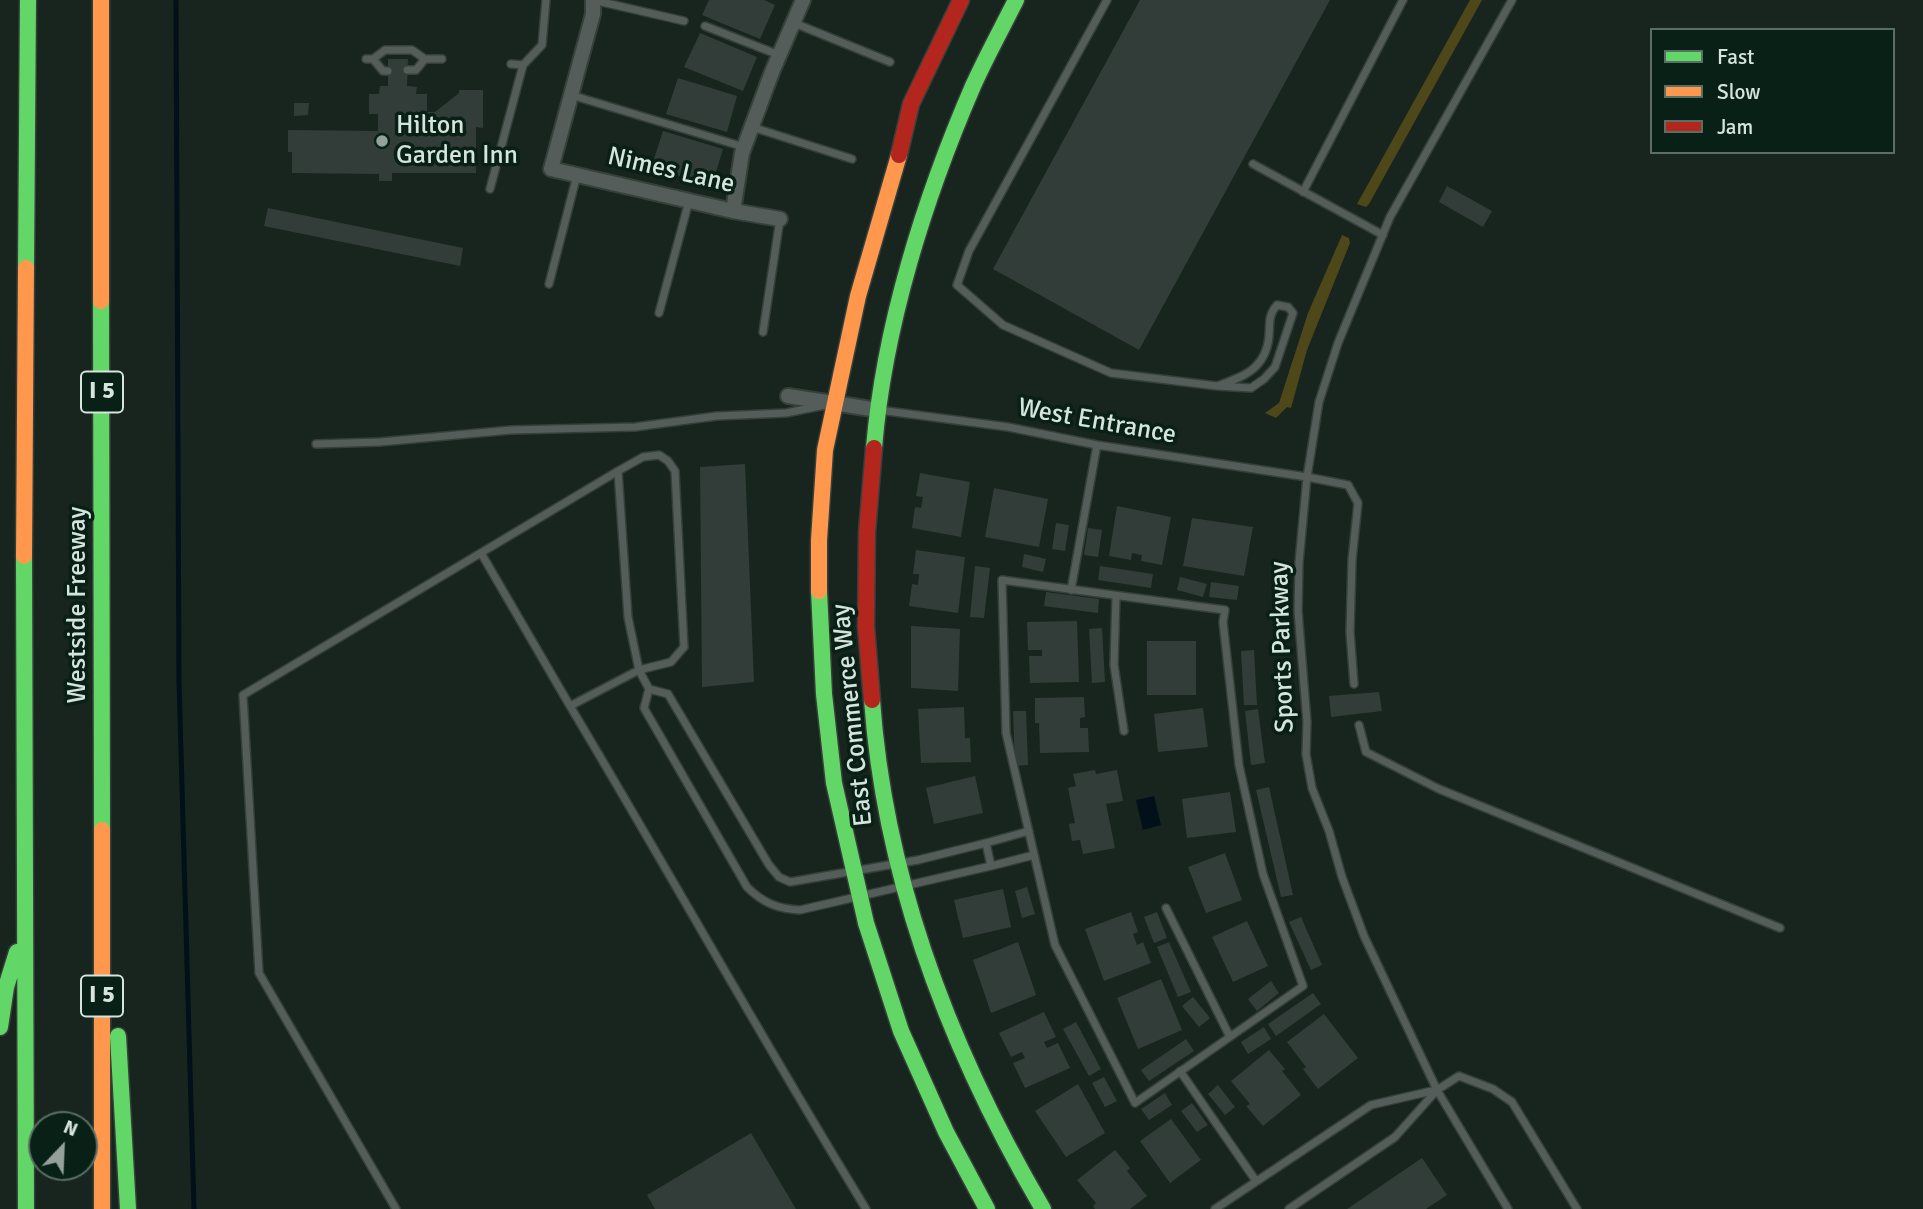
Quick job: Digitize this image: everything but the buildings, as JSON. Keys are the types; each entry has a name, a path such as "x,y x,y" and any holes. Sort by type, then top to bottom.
{"main road":[{"name":"Westside Freeway","path":"26,1209 24,928 28,0"},
{"name":"Westside Freeway","path":"101,0 102,1209"},
{"name":"East Commerce Way","path":"961,0 911,104 895,172 858,296 825,450 819,540 819,607 824,694 834,783 866,923 901,1031 946,1132 987,1209"},
{"name":"East Commerce Way","path":"1016,0 946,147 924,212 893,325 871,459 864,596 875,739 892,847 934,984 960,1048 1013,1158 1042,1209"},
{"path":"102,784 128,1209"},
{"path":"0,1027 6,987 24,928"}],"street":[{"path":"571,95 593,14 593,0"},
{"path":"733,211 744,147 803,0"},
{"name":"Nimes Lane","path":"571,95 551,169 733,211 780,219"},
{"path":"788,396 878,410"}],"lane":[{"path":"490,190 523,65 541,45 546,0"},
{"path":"593,0 684,21"},
{"path":"1107,0 969,251 957,285 1003,325 1111,373 1217,386 1251,388 1270,373 1275,367 1293,313 1289,307 1277,305 1270,313 1269,340 1262,360 1247,376 1217,386"},
{"path":"1303,192 1403,0"},
{"name":"Sports Parkway","path":"1508,1209 1437,1090 1364,936 1312,788 1306,754 1307,722 1298,611 1299,562 1307,477 1318,402 1338,342 1382,235 1512,0"},
{"path":"793,22 890,62"},
{"path":"705,26 779,55"},
{"path":"388,71 383,71 370,59 385,50 412,50 425,59 443,59"},
{"path":"407,70 416,70 425,59"},
{"path":"511,64 523,65"},
{"path":"571,95 744,147"},
{"path":"752,127 852,159"},
{"path":"1253,164 1382,235"},
{"path":"549,284 578,175"},
{"path":"659,313 689,201"},
{"path":"763,332 780,219"},
{"path":"316,444 380,442 511,430 635,427 717,416 786,413 836,403"},
{"name":"West Entrance","path":"878,410 1008,427 1097,445 1348,485 1358,503 1352,560 1350,632 1354,684"},
{"path":"1071,590 1097,445"},
{"path":"396,1209 259,973 243,695 618,471 643,457 659,454 675,471 684,647 671,663 639,670 570,706"},
{"path":"618,471 628,617 639,670 649,689 644,708 728,856 747,887 757,897 784,909 800,910 1034,856"},
{"path":"481,553 637,818 769,1051 866,1209"},
{"path":"1002,580 1071,590 1225,610 1223,622 1239,765 1264,874 1303,986 1135,1103 1055,945 1006,733 1002,580"},
{"path":"1116,596 1114,665 1124,732"},
{"path":"649,689 668,694 769,865 779,877 790,883 897,864 1029,831"},
{"path":"1359,725 1366,752 1439,789 1780,928"},
{"path":"986,843 991,866"},
{"path":"1166,908 1230,1037"},
{"path":"1180,1072 1256,1181"},
{"path":"1289,1209 1395,1137 1437,1090 1459,1076 1493,1089 1512,1102 1577,1209"},
{"path":"1215,1209 1371,1105 1437,1090"}],"shaded area":[{"path":"1470,0 1482,0 1369,204 1366,207 1357,204"},
{"path":"1342,235 1349,238 1350,243 1307,350 1291,408 1287,407 1276,418 1265,413 1279,403 1308,313"},
{"path":"1154,796 1161,825 1143,830 1136,800"}],"waterway":[{"path":"176,0 179,681 194,1209"}],"traffic: fast":[{"path":"26,268 28,0"},
{"path":"874,448 887,356 897,309 923,217 955,128 1016,0"},
{"path":"101,301 102,830"},
{"path":"24,556 26,1209"},
{"path":"819,591 824,694 834,783 866,923 901,1031 946,1132 987,1209"},
{"path":"872,700 879,768 891,834 928,964 979,1089 1043,1209"},
{"path":"0,1027 6,987 17,952"},
{"path":"118,1036 128,1209"}],"traffic: slow":[{"path":"101,0 101,301"},
{"path":"819,591 819,540 825,450 858,296 899,155"},
{"path":"24,556 26,268"},
{"path":"102,830 102,1209"}],"traffic: jam":[{"path":"899,155 911,104 961,0"},
{"path":"872,700 866,626 867,532 874,448"}],"place":[{"name":"Hilton Garden Inn","path":"382,141"}]}
